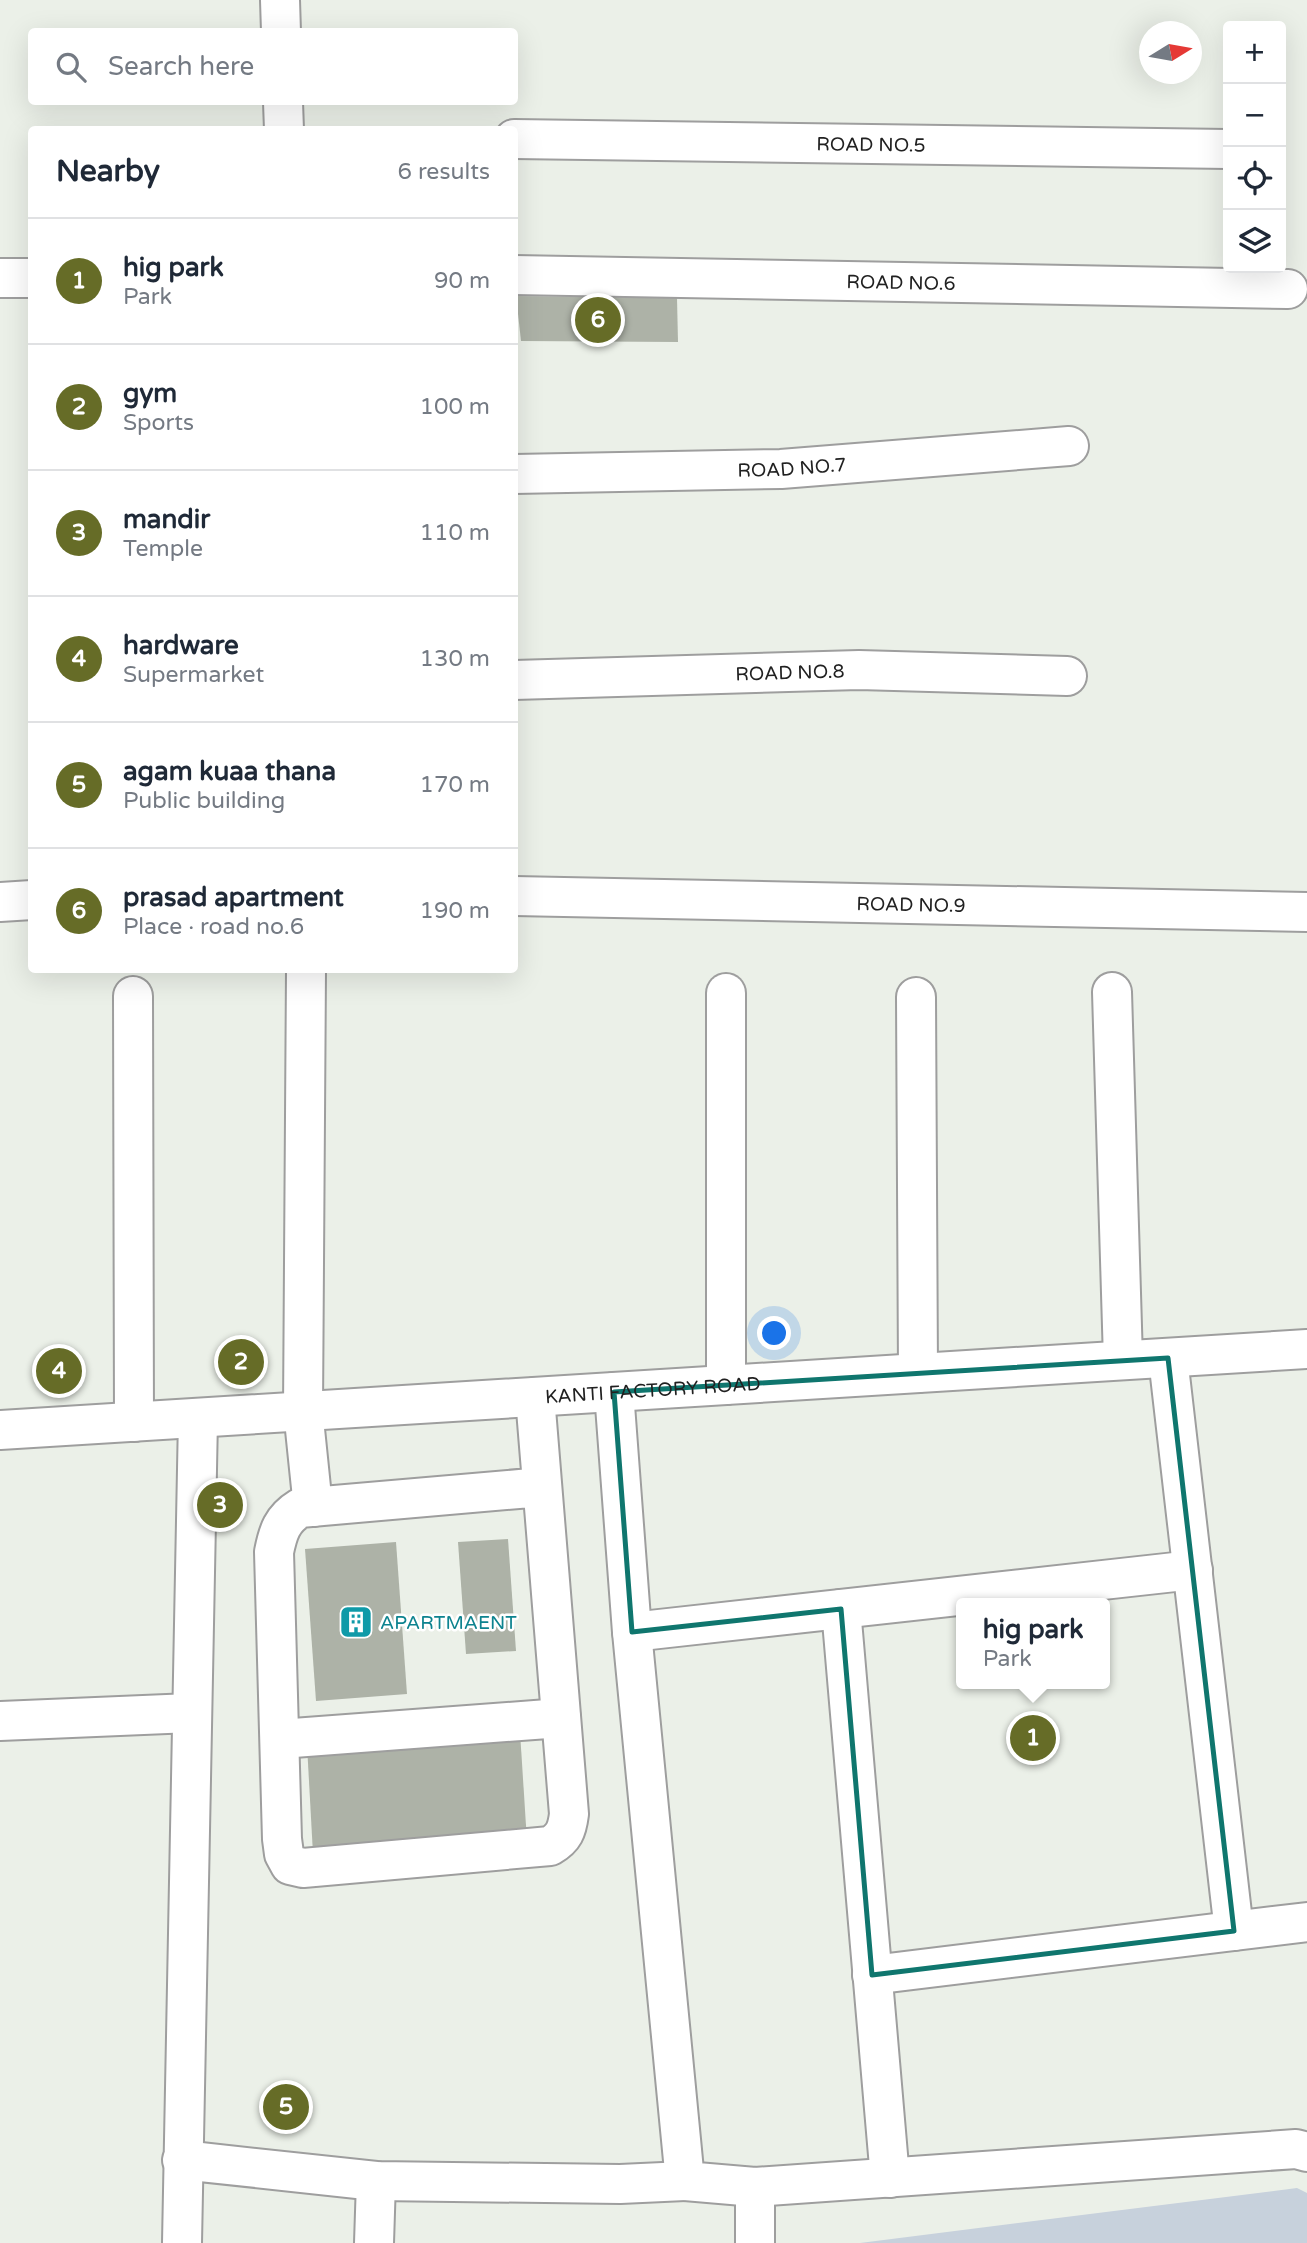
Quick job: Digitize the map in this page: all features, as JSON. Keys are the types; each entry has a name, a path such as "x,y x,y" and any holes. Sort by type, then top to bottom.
{"street":[{"path":"280,0 281,28"},
{"path":"283,105 284,126"},
{"name":"ROAD NO.5","path":"518,139 1223,149"},
{"name":"ROAD NO.6","path":"518,275 1288,289"},
{"path":"0,278 28,278"},
{"name":"ROAD NO.7","path":"518,474 781,469 1069,446"},
{"name":"ROAD NO.8","path":"518,680 859,670 1067,676"},
{"name":"ROAD NO.9","path":"518,895 1307,912"},
{"path":"0,902 28,901"},
{"path":"306,973 303,1409 313,1507"},
{"path":"1112,992 1123,1360"},
{"path":"726,993 726,1385"},
{"path":"133,996 134,1422"},
{"path":"916,998 918,1373"},
{"name":"KANTI FACTORY ROAD","path":"0,1430 303,1409 1307,1349"},
{"path":"1168,1357 1234,1931"},
{"path":"614,1392 632,1632 685,2181"},
{"path":"535,1397 569,1814 567,1829 561,1840 550,1846 303,1868 290,1865 284,1854 274,1552 278,1532 287,1516 300,1508 542,1488"},
{"path":"182,2243 198,1418"},
{"path":"632,1632 1193,1570"},
{"path":"841,1609 890,2178"},
{"path":"0,1721 191,1713"},
{"path":"279,1739 561,1718"},
{"path":"872,1975 1307,1922"},
{"path":"182,2160 376,2181 620,2184 685,2181 755,2187 1296,2149 1307,2152"},
{"path":"374,2243 376,2181"},
{"path":"755,2187 755,2243"}],"highlighted area":[{"path":"1168,1358 1234,1931 872,1975 841,1609 632,1632 614,1392"}],"shaded area":[{"path":"1297,2188 1307,2193 1307,2243 860,2243"}],"building":[{"path":"518,296 677,298 678,342 521,341"},
{"path":"508,1539 516,1651 466,1654 458,1542"},
{"name":"APARTMAENT","path":"396,1542 407,1694 316,1701 305,1549"},
{"path":"520,1732 527,1841 313,1854 307,1745"}],"place":[{"name":"prasad apartment","path":"598,320"},
{"name":"gym","path":"241,1362"},
{"name":"hardware","path":"59,1371"},
{"name":"mandir","path":"220,1505"},
{"name":"APARTMAENT","path":"356,1622"},
{"name":"hig park","path":"1033,1738"},
{"name":"agam kuaa thana","path":"286,2107"}]}
